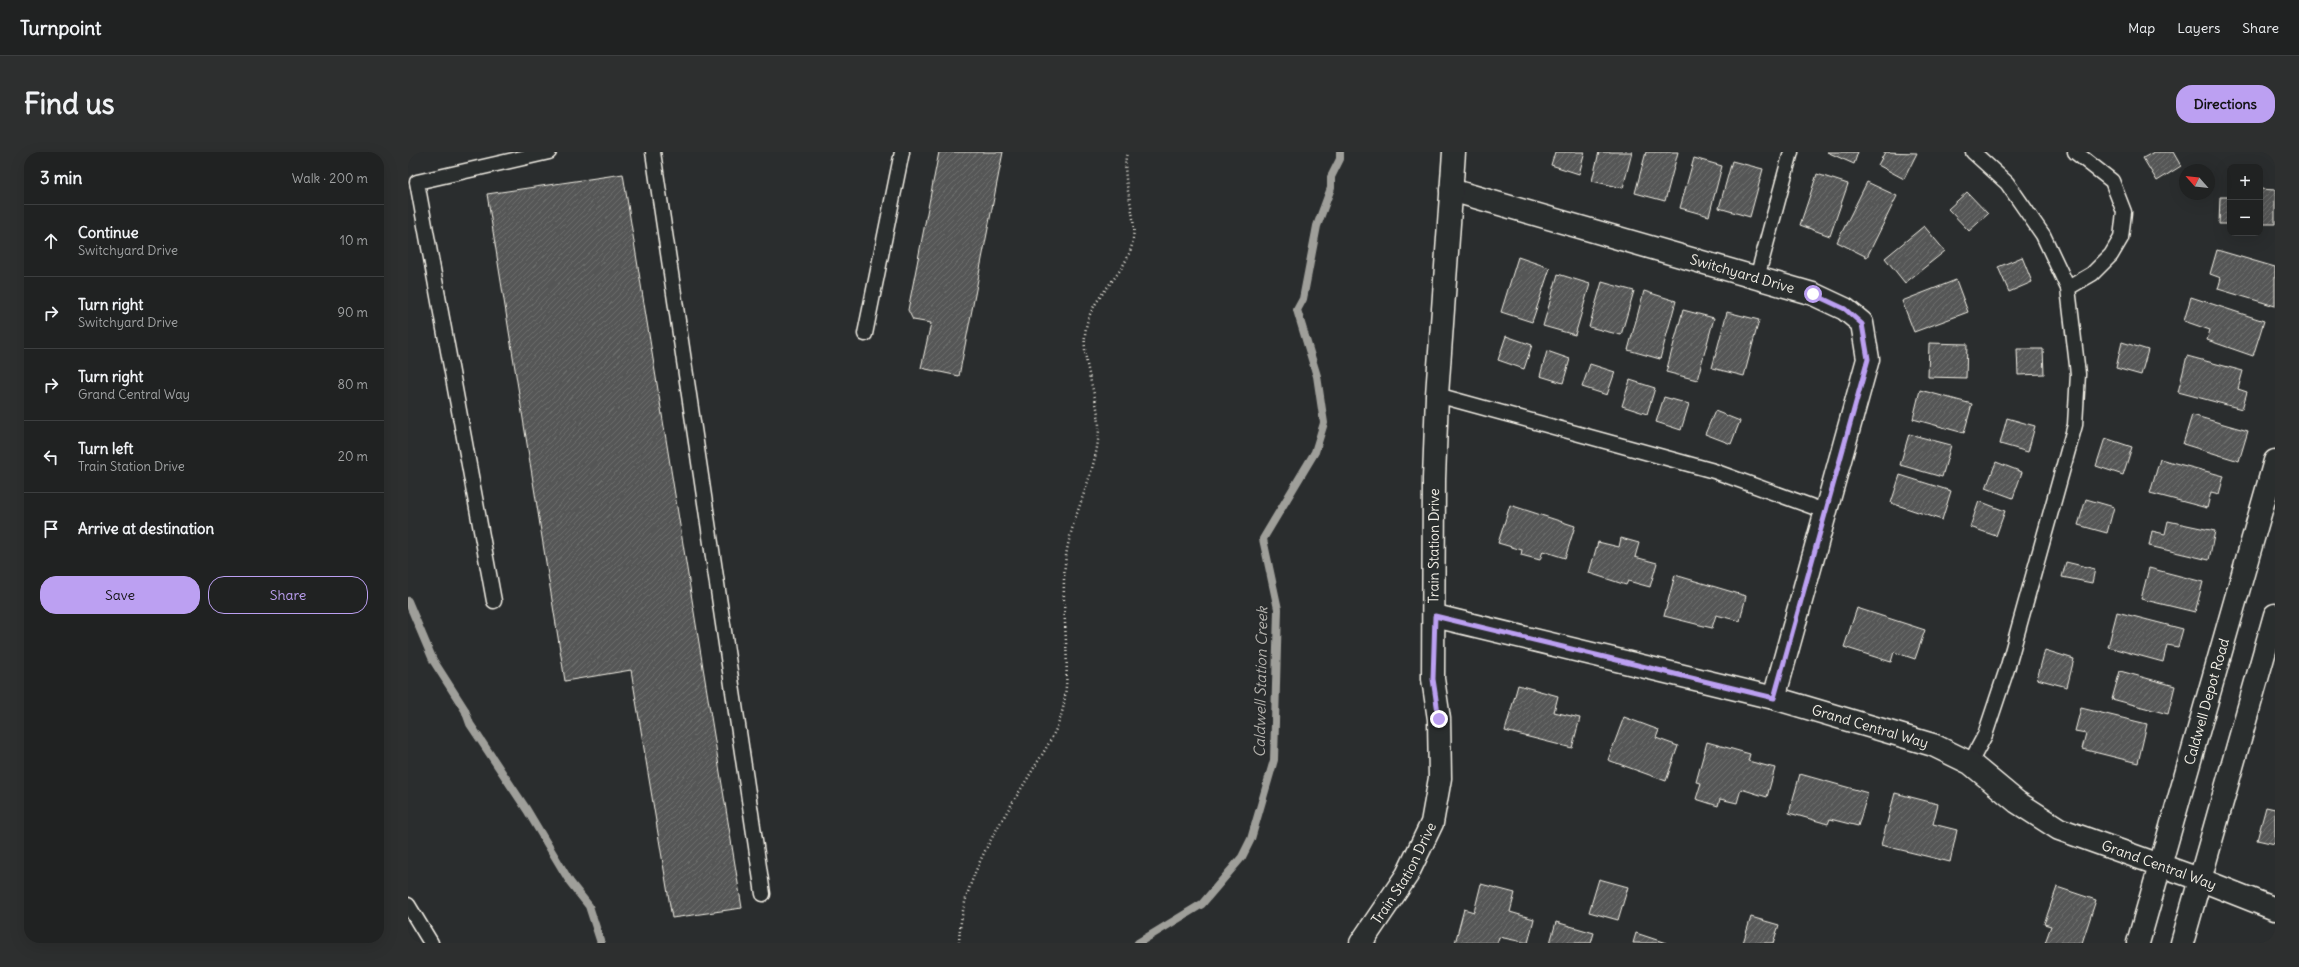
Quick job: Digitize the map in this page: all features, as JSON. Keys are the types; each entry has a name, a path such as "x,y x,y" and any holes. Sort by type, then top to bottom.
{"street":[{"name":"Train Station Drive","path":"1361,943 1407,875 1432,823 1440,778 1439,719 1433,679 1435,616 1434,479 1436,395 1454,152"},
{"name":"Switchyard Drive","path":"1451,190 1813,294 1845,309 1862,324 1868,359 1827,512 1774,698"},
{"name":"Caldwell Depot Road","path":"2138,943 2275,461"},
{"path":"2182,943 2275,615"},
{"name":"Grand Central Way","path":"1435,616 1774,698 1933,744 1970,763 2017,802 2059,829 2199,879 2275,909"}],"lane":[{"path":"494,601 417,182 549,152"},
{"path":"653,152 763,894"},
{"path":"865,334 902,152"},
{"path":"1757,278 1791,152"},
{"path":"1970,763 1985,735 2008,666 2075,425 2078,374 2068,288 2038,228 2007,183 1973,152"},
{"path":"2068,288 2092,274 2111,255 2121,238 2124,212 2112,181 2075,152"},
{"path":"1436,395 1714,472 1827,512"},
{"path":"408,905 431,943"}],"path":[{"path":"959,943 965,906 976,869 989,842 1046,749 1057,727 1064,704 1066,680 1066,558 1074,520 1095,456 1099,427 1084,348 1087,323 1094,306 1128,256 1133,241 1134,220 1124,172 1127,152"}],"building":[{"path":"939,152 1003,152 959,376 921,368 931,323 913,320 908,310"},
{"path":"1555,152 1585,152 1579,174 1551,165"},
{"path":"1599,152 1632,152 1623,188 1592,181"},
{"path":"1646,152 1678,152 1665,201 1635,193"},
{"path":"1827,152 1858,152 1854,164"},
{"path":"1885,152 1917,153 1904,179 1878,165"},
{"path":"2154,152 2173,152 2180,164 2179,167 2157,181 2143,158"},
{"path":"1694,158 1722,166 1709,216 1680,208"},
{"path":"1732,161 1763,169 1750,217 1719,208"},
{"path":"623,174 742,908 672,918 631,670 565,681 487,194"},
{"path":"1817,174 1848,184 1830,236 1800,225"},
{"path":"1867,182 1897,196 1867,257 1837,242"},
{"path":"2263,189 2275,190 2275,224 2263,224"},
{"path":"1967,192 1988,214 1969,231 1948,209"},
{"path":"2220,197 2227,197 2227,224 2219,224"},
{"path":"1924,226 1945,251 1905,283 1885,258"},
{"path":"2217,250 2275,267 2275,306 2218,289 2221,278 2210,274"},
{"path":"1518,257 1550,268 1532,322 1501,312"},
{"path":"2022,257 2032,282 2009,292 1998,267"},
{"path":"1558,274 1590,284 1575,335 1543,326"},
{"path":"1956,280 1968,312 1914,332 1902,301"},
{"path":"1602,282 1634,291 1621,335 1589,327"},
{"path":"1644,291 1676,301 1660,359 1628,350"},
{"path":"2191,297 2264,321 2253,356 2207,340 2210,330 2184,321"},
{"path":"1683,310 1714,318 1697,380 1666,372"},
{"path":"1727,312 1759,320 1744,376 1712,368"},
{"path":"1506,336 1532,345 1524,369 1498,360"},
{"path":"2122,342 2148,350 2141,375 2116,368"},
{"path":"1929,343 1967,344 1966,378 1928,377"},
{"path":"2017,349 2043,349 2044,374 2018,375"},
{"path":"1547,351 1570,359 1563,383 1540,376"},
{"path":"2187,356 2243,371 2238,389 2247,392 2242,409 2178,392"},
{"path":"1590,364 1615,372 1607,395 1582,387"},
{"path":"1630,380 1655,388 1647,414 1622,406"},
{"path":"1920,390 1972,404 1964,433 1913,419"},
{"path":"1664,397 1689,404 1681,430 1656,422"},
{"path":"1715,411 1740,421 1731,444 1705,434"},
{"path":"2192,415 2248,431 2239,461 2183,444"},
{"path":"2007,418 2035,426 2028,452 2000,444"},
{"path":"1909,434 1951,445 1942,477 1900,465"},
{"path":"2105,438 2132,447 2123,475 2096,466"},
{"path":"2160,459 2224,476 2219,494 2211,492 2207,508 2150,493"},
{"path":"1996,462 2022,472 2013,498 1986,488"},
{"path":"1900,475 1951,491 1942,520 1891,503"},
{"path":"2086,499 2114,507 2107,533 2078,525"},
{"path":"1979,501 2005,511 1996,536 1970,527"},
{"path":"1510,505 1575,526 1565,558 1543,551 1540,560 1521,555 1522,550 1498,543"},
{"path":"2168,521 2215,531 2209,560 2149,546 2152,531 2165,534"},
{"path":"1621,538 1639,543 1635,557 1657,563 1650,587 1628,581 1626,585 1589,573 1598,542 1619,547"},
{"path":"2066,562 2095,569 2092,583 2062,577"},
{"path":"2149,568 2203,582 2195,612 2141,599"},
{"path":"1675,575 1746,596 1740,621 1716,615 1712,628 1664,616"},
{"path":"1857,608 1925,630 1915,659 1894,652 1891,662 1844,647"},
{"path":"2117,612 2183,629 2178,647 2167,645 2163,662 2108,647"},
{"path":"2045,650 2074,659 2067,687 2037,679"},
{"path":"2120,671 2175,686 2168,714 2112,699"},
{"path":"1518,685 1558,696 1554,712 1580,718 1572,748 1505,731"},
{"path":"2081,708 2147,724 2138,763 2082,749 2086,733 2075,731"},
{"path":"1624,717 1659,730 1656,738 1678,746 1666,781 1608,760"},
{"path":"1707,742 1750,754 1748,761 1775,768 1767,797 1741,789 1737,803 1720,799 1718,806 1696,799 1701,783 1696,782"},
{"path":"1800,774 1868,793 1858,826 1830,819 1828,824 1789,813"},
{"path":"1895,793 1938,804 1933,824 1957,830 1950,862 1881,845"},
{"path":"2266,807 2275,809 2275,844 2257,840"},
{"path":"1599,879 1628,887 1618,920 1589,912"},
{"path":"1481,884 1515,893 1510,912 1534,919 1528,943 1499,937 1497,943 1455,943 1464,909 1474,912"},
{"path":"2057,887 2096,900 2082,943 2045,943 2051,926 2044,924"},
{"path":"1751,917 1779,925 1773,943 1743,943"},
{"path":"1556,922 1594,933 1591,943 1550,943"},
{"path":"1636,933 1666,943 1633,943"}],"waterway":[{"name":"Caldwell Station Creek","path":"1138,943 1202,904 1242,857 1251,839 1274,760 1278,609 1263,539 1315,452 1324,423 1317,376 1297,310 1303,299 1317,226 1331,188 1331,177 1340,159 1340,152"},
{"path":"408,601 433,660 465,710 470,724 527,810 570,882 589,906 601,943"}],"route":[{"path":"1439,719 1433,679 1435,616 1774,698 1827,512 1868,359 1862,324 1845,309 1813,294"}]}
